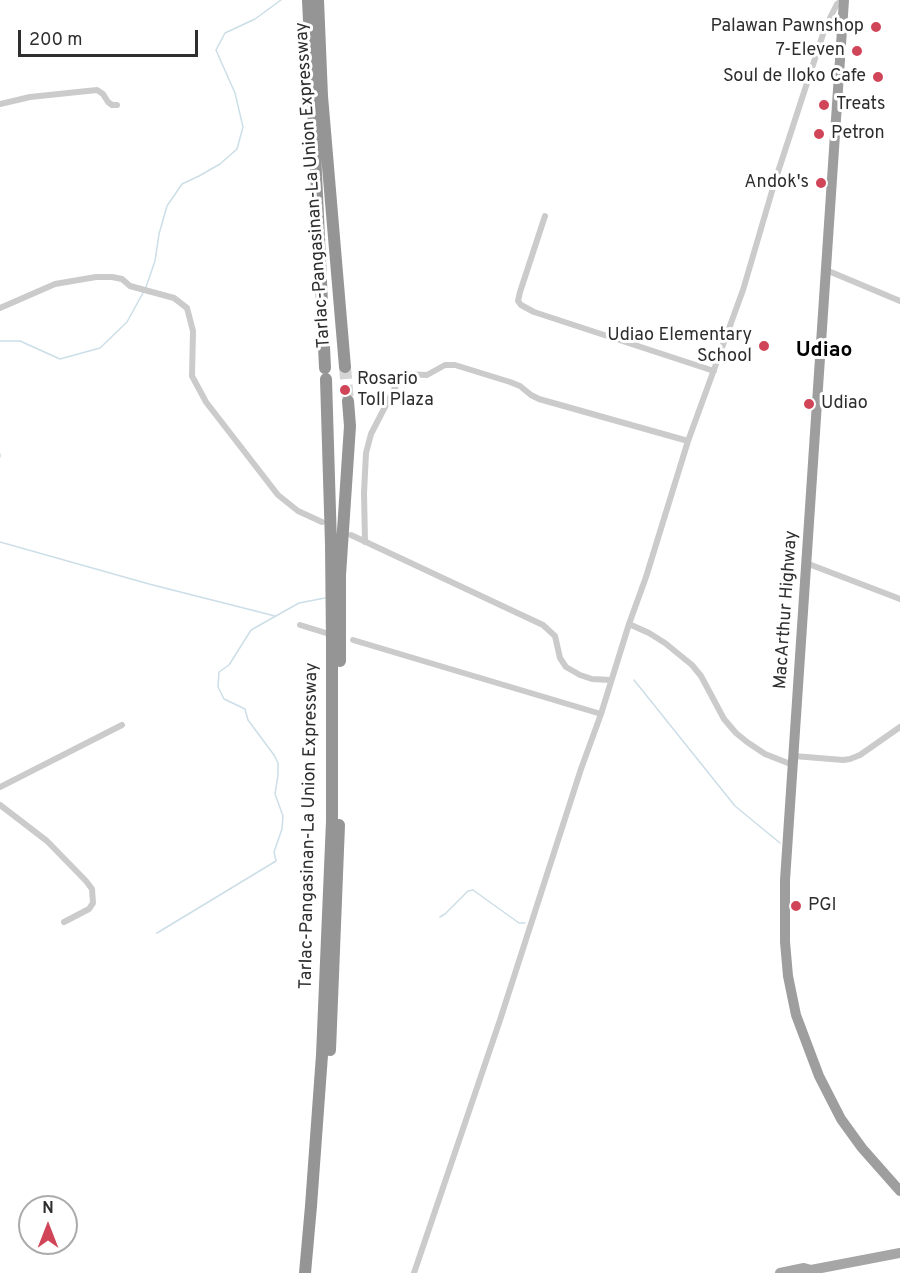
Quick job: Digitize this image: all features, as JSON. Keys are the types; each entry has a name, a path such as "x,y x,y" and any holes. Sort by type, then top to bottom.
{"highway":[{"name":"MacArthur Highway","path":"843,0 793,760 784,908 785,942 788,976 796,1015 815,1068 841,1119 862,1148 900,1191"},
{"name":"Tarlac-Pangasinan-La Union Expressway","path":"314,5 345,367"},
{"name":"Tarlac-Pangasinan-La Union Expressway","path":"305,1273 322,1056 332,821 331,544 314,5"},
{"name":"Tarlac-Pangasinan-La Union Expressway","path":"313,1273 330,1054 339,857 340,575 350,426 348,401"}],"main road":[{"path":"780,1273 804,1268 809,1271 900,1253"}],"street":[{"path":"414,1273 601,714 688,441 744,290 775,181 825,28 837,4 843,0"},
{"path":"0,104 30,97 98,90 108,102 117,105"},
{"path":"545,216 520,292 518,301 521,305 534,312 714,371"},
{"path":"826,270 900,301"},
{"path":"0,308 55,284 96,277 122,279 130,286 174,298 188,308 193,331 192,376 207,402 278,495 298,511 322,522"},
{"path":"365,542 364,493 368,447 373,430 402,374 427,375 445,365 455,365 520,386 539,399 688,441"},
{"path":"351,535 543,626 555,636 560,658 566,667 586,677 610,680"},
{"path":"806,563 900,599"},
{"path":"629,624 665,643 692,665 701,676 724,718 742,737 765,754 793,760 850,759 861,755 900,727"},
{"path":"300,625 326,633"},
{"path":"353,640 601,714"},
{"path":"0,787 122,724"},
{"path":"0,805 46,841 92,889 93,903 89,909 63,922"}],"waterway":[{"path":"146,287 155,261 159,234 167,206 182,184 220,164 237,149 243,127 235,93 216,50 225,33 255,19 281,0"},
{"path":"0,341 20,341 60,359 100,348 127,322 144,291"},
{"path":"0,542 149,584 275,616"},
{"path":"157,933 276,861 274,852 282,829 283,816 275,794 278,763 248,720 245,709 224,699 218,687 219,672 229,665 251,630 299,603 325,598"},
{"path":"634,680 735,806 780,843"},
{"path":"440,917 468,891 473,890 519,923 525,923"}],"tunnel":[{"path":"345,367 348,401"}],"place":[{"name":"Palawan Pawnshop","path":"876,27"},
{"name":"7-Eleven","path":"857,51"},
{"name":"Soul de Iloko Cafe","path":"878,77"},
{"name":"Treats","path":"824,105"},
{"name":"Petron","path":"819,134"},
{"name":"Andok's","path":"821,183"},
{"name":"Udiao Elementary School","path":"764,346"},
{"name":"Rosario Toll Plaza","path":"345,390"},
{"name":"Udiao","path":"809,404"},
{"name":"PGI","path":"796,906"}],"district":[{"name":"Udiao","path":"824,352"}]}
